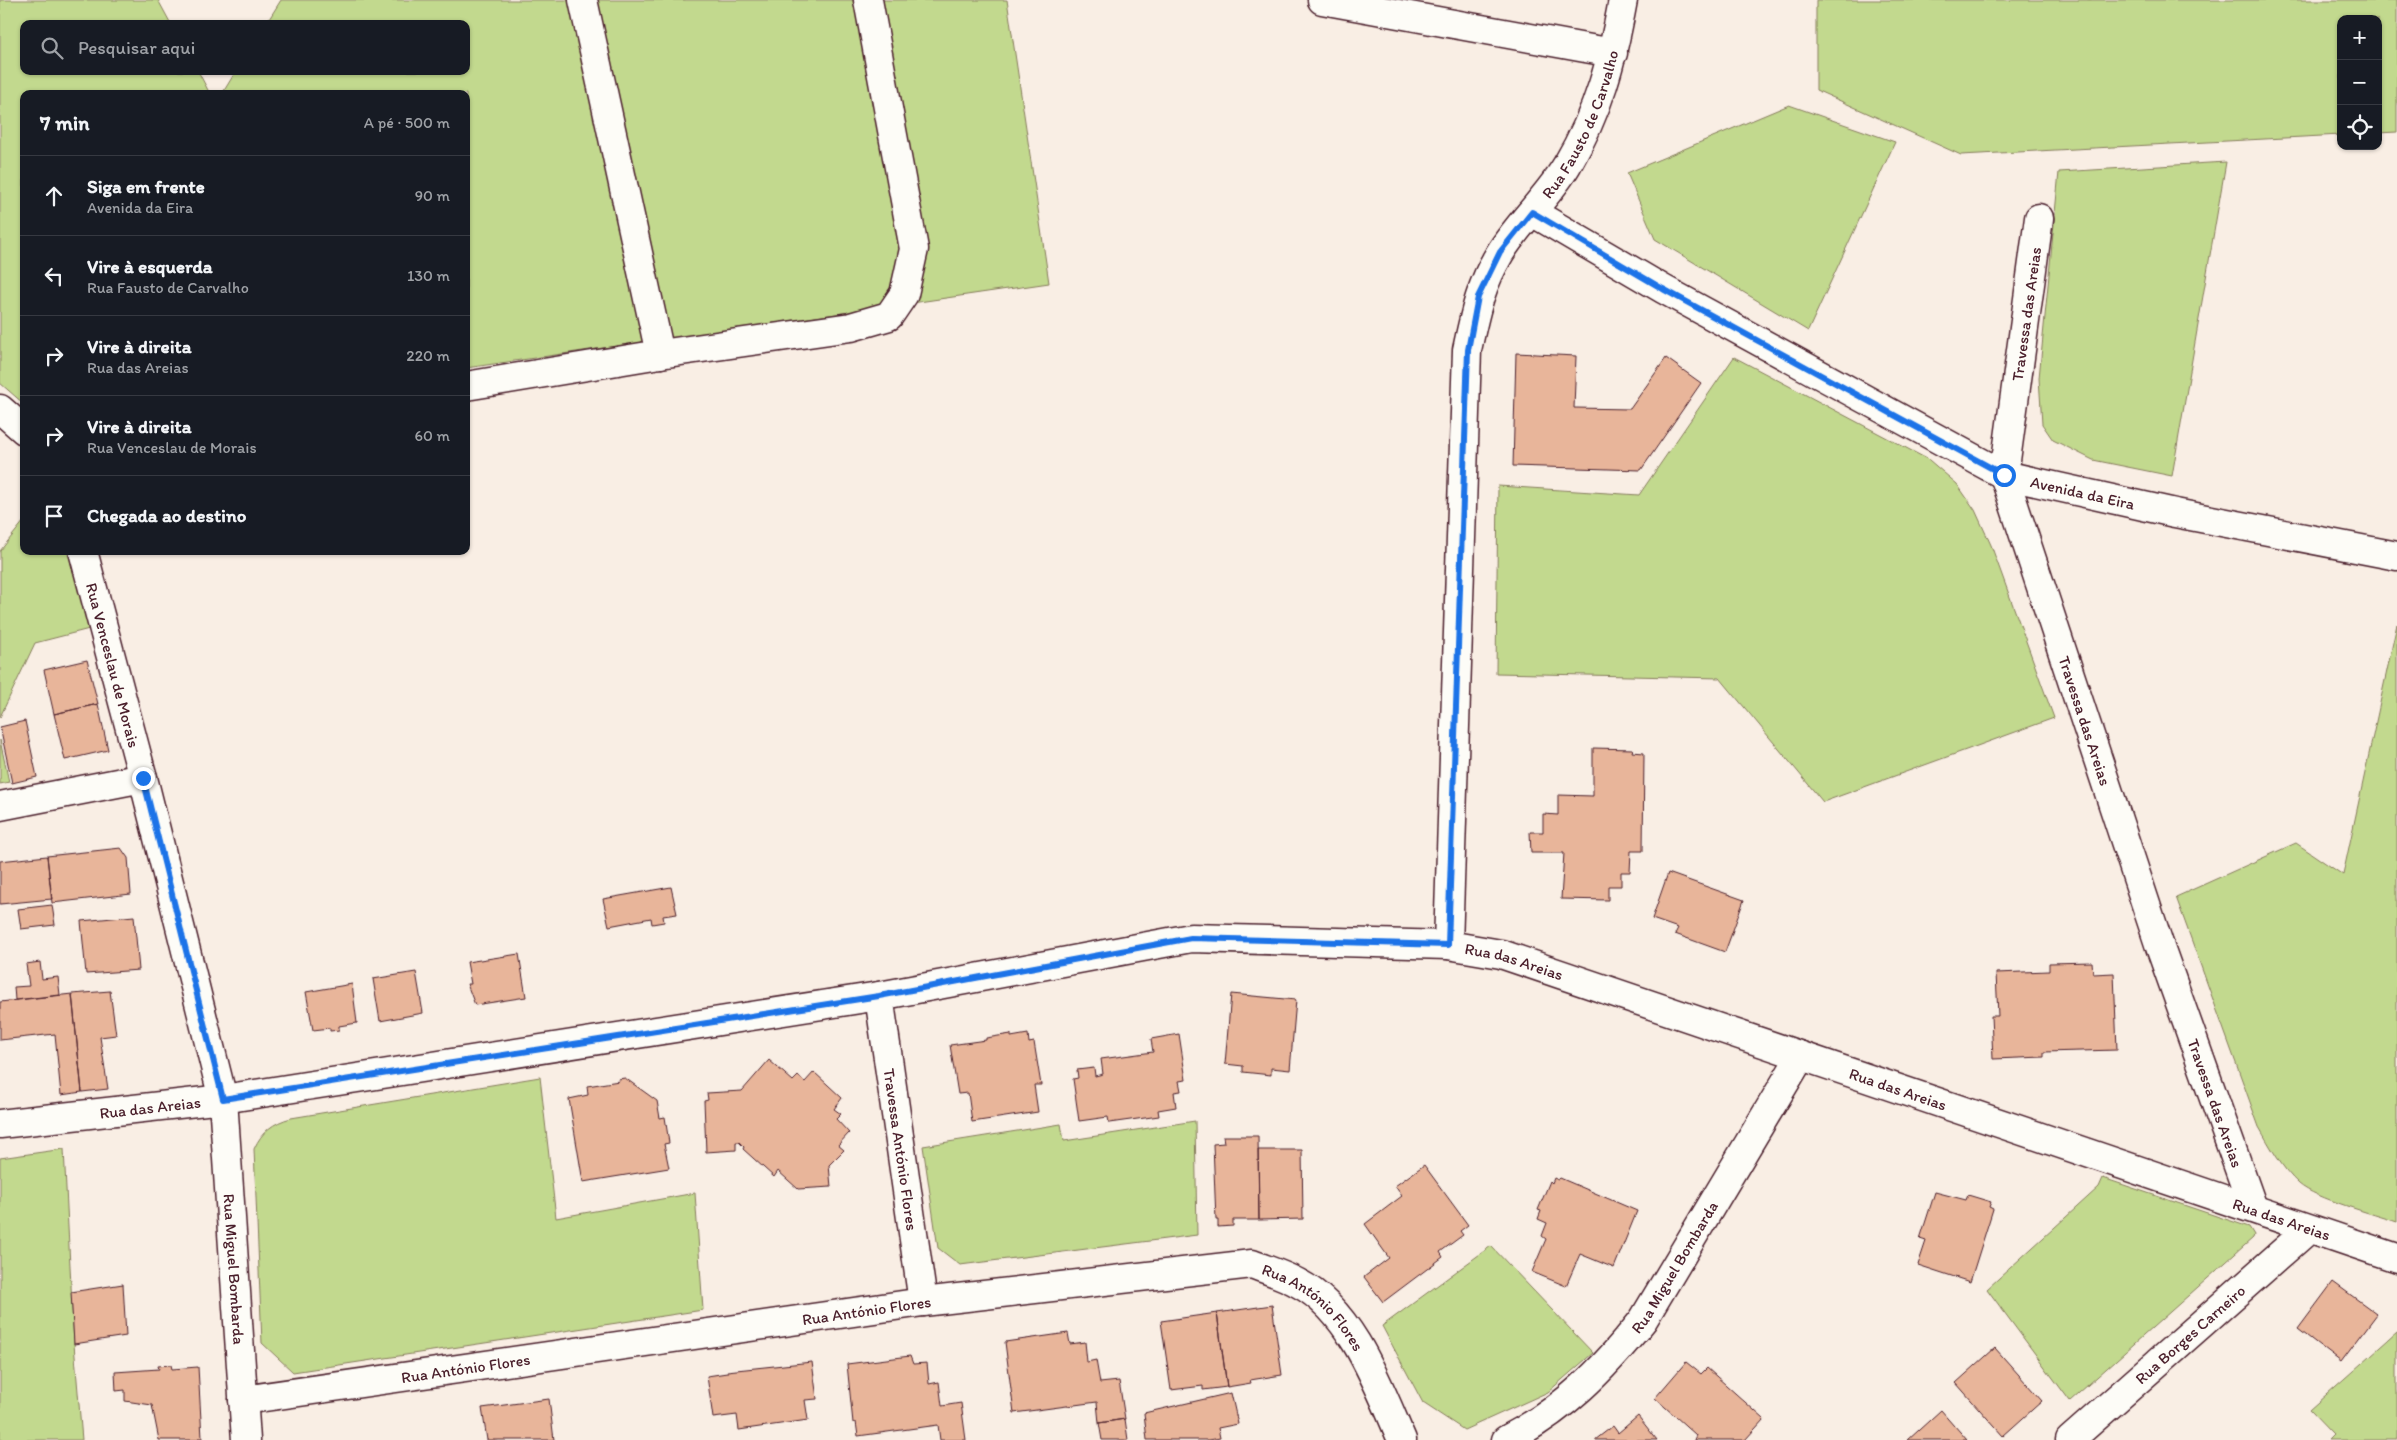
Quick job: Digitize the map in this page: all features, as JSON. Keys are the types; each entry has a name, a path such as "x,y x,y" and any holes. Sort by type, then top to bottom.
{"street":[{"path":"583,0 660,354"},
{"path":"470,385 660,354 851,327 889,316 904,294 914,249 868,0"},
{"path":"1322,0 1613,53"},
{"name":"Rua Fausto de Carvalho","path":"1448,945 1468,350 1478,297 1500,252 1566,166 1595,111 1613,53 1622,0"},
{"name":"Avenida da Eira","path":"1532,212 1672,294 2004,475 2176,513 2397,556"},
{"name":"Travessa das Areias","path":"2039,218 2004,475 2159,944 2253,1208"},
{"path":"0,409 20,426"},
{"name":"Rua Venceslau de Morais","path":"84,555 143,778 223,1099"},
{"path":"0,806 143,778"},
{"name":"Rua das Areias","path":"0,1124 223,1099 879,996 1191,938 1448,945 1500,954 2397,1258"},
{"name":"Travessa António Flores","path":"879,996 923,1302"},
{"name":"Rua Miguel Bombarda","path":"1506,1440 1537,1424 1579,1392 1611,1359 1643,1320 1801,1056"},
{"name":"Rua Miguel Bombarda","path":"223,1099 246,1440"},
{"name":"Rua Borges Carneiro","path":"2070,1440 2309,1229"},
{"name":"Rua António Flores","path":"244,1400 923,1302 1252,1264 1299,1283 1334,1310 1369,1366 1402,1440"}],"green space":[{"path":"0,0 158,0 169,20 20,20 20,75 200,75 208,90 20,90 20,400 0,383"},
{"path":"281,0 1007,0 1049,283 470,367 470,90 224,90 234,75 470,75 470,20 268,20"},
{"path":"1816,0 2397,0 2397,132 2382,133 2382,15 2337,15 2337,135 1961,155 1816,90"},
{"path":"1789,105 1895,142 1808,331 1655,239 1627,173"},
{"path":"2226,162 2172,476 2093,460 2053,440 2042,424 2039,378 2059,172"},
{"path":"1734,357 1929,460 1957,484 1975,510 1991,545 2054,718 1823,802 1720,678 1496,673 1498,486 1639,495"},
{"path":"20,526 20,555 75,555 97,627 35,643 0,717 0,551"},
{"path":"2397,624 2397,1222 2331,1201 2307,1190 2293,1178 2277,1157 2259,1127 2176,897 2296,843 2343,875"},
{"path":"0,740 9,782 0,784"},
{"path":"540,1077 556,1218 695,1193 703,1310 293,1372 262,1343 254,1149 264,1133 273,1125 291,1118"},
{"path":"1195,1121 1197,1235 960,1265 938,1248 923,1146 1061,1124 1064,1141"},
{"path":"64,1149 74,1344 82,1440 0,1440 0,1158"},
{"path":"2103,1178 2249,1227 2254,1235 2253,1238 2070,1401 1987,1289 2099,1187"},
{"path":"1491,1246 1593,1353 1548,1392 1464,1430 1423,1403 1382,1326"},
{"path":"2397,1332 2397,1440 2328,1440 2333,1435 2309,1410"}],"building":[{"path":"1516,353 1576,356 1574,408 1630,409 1666,358 1701,383 1641,470 1513,466"},
{"path":"87,660 98,704 54,714 44,670"},
{"path":"98,704 108,750 65,760 54,714"},
{"path":"25,721 37,777 12,783 0,727"},
{"path":"1593,748 1633,749 1632,752 1644,753 1643,851 1631,851 1630,872 1621,872 1621,886 1608,886 1608,900 1561,899 1564,853 1531,853 1530,832 1543,832 1543,814 1558,815 1558,795 1593,796"},
{"path":"121,848 128,858 131,894 52,903 47,856"},
{"path":"47,856 52,899 0,904 0,861"},
{"path":"1668,873 1744,900 1725,952 1675,934 1678,928 1652,919"},
{"path":"671,887 677,914 663,916 664,922 652,924 651,918 609,926 603,899"},
{"path":"52,905 55,925 21,929 18,909"},
{"path":"134,916 139,970 86,974 81,921"},
{"path":"519,954 526,997 475,1005 467,984 471,984 467,962"},
{"path":"40,962 42,979 58,977 60,995 15,1000 14,987 29,986 26,964"},
{"path":"2092,962 2093,974 2114,973 2117,1050 2044,1052 2044,1057 1993,1059 1991,1016 1998,1016 1996,973 2049,971 2049,963"},
{"path":"416,972 423,1013 380,1021 373,979"},
{"path":"352,984 357,1023 339,1026 339,1030 330,1031 330,1028 313,1030 306,992"},
{"path":"110,991 116,1035 100,1037 108,1089 82,1092 72,994"},
{"path":"72,994 82,1092 61,1095 55,1034 0,1040 0,1002"},
{"path":"1231,994 1296,1000 1290,1070 1271,1068 1271,1075 1243,1072 1243,1066 1225,1064"},
{"path":"1011,1034 1011,1037 1028,1034 1029,1043 1034,1042 1041,1085 1034,1085 1038,1112 972,1122 968,1093 958,1094 950,1045"},
{"path":"1179,1034 1186,1080 1179,1081 1181,1091 1174,1092 1176,1107 1158,1110 1159,1116 1109,1123 1108,1117 1079,1121 1073,1079 1078,1078 1077,1070 1094,1068 1095,1076 1103,1074 1101,1059 1153,1052 1151,1039"},
{"path":"769,1060 793,1081 798,1076 805,1082 814,1072 842,1098 834,1109 841,1114 836,1119 849,1133 838,1145 844,1150 829,1165 831,1187 798,1189 778,1171 774,1177 743,1149 744,1147 739,1142 736,1142 736,1150 706,1152 704,1101 708,1100 707,1093 742,1091"},
{"path":"625,1078 657,1101 660,1118 665,1117 669,1143 664,1144 669,1168 583,1182 569,1099 588,1095 587,1086 619,1081 618,1079"},
{"path":"1223,1136 1258,1136 1259,1220 1233,1220 1233,1226 1218,1227 1218,1220 1216,1220 1213,1144 1224,1143"},
{"path":"1258,1150 1302,1150 1303,1219 1259,1220"},
{"path":"1424,1165 1468,1225 1460,1231 1463,1235 1440,1252 1443,1257 1383,1302 1364,1277 1389,1258 1365,1224 1402,1196 1395,1186"},
{"path":"1554,1178 1558,1180 1560,1178 1637,1211 1614,1268 1580,1254 1566,1286 1532,1272 1546,1239 1542,1236 1547,1223 1538,1219 1541,1211 1538,1210 1550,1181 1552,1183"},
{"path":"1935,1192 1966,1200 1968,1195 1991,1202 1989,1207 1993,1209 1970,1282 1918,1265 1926,1241 1920,1239"},
{"path":"2333,1282 2377,1314 2341,1362 2298,1329"},
{"path":"123,1284 126,1336 74,1344 71,1292"},
{"path":"1272,1305 1282,1375 1250,1380 1251,1383 1227,1387 1217,1313"},
{"path":"1217,1313 1227,1387 1203,1390 1203,1386 1171,1390 1161,1321"},
{"path":"1068,1333 1070,1344 1085,1342 1087,1362 1096,1360 1100,1383 1119,1381 1125,1419 1099,1423 1097,1402 1014,1413 1005,1342"},
{"path":"1995,1348 2042,1401 2003,1436 1956,1383"},
{"path":"910,1356 913,1364 927,1363 929,1384 939,1382 942,1406 961,1403 966,1440 940,1440 938,1425 858,1436 856,1422 853,1423 847,1364"},
{"path":"812,1362 817,1399 805,1400 808,1420 739,1430 737,1415 713,1418 707,1376 727,1373 727,1371"},
{"path":"1686,1362 1701,1374 1707,1368 1764,1419 1745,1440 1694,1440 1696,1435 1655,1398"},
{"path":"171,1365 172,1369 198,1367 202,1438 198,1438 198,1440 159,1440 152,1405 125,1401 125,1390 116,1391 115,1372 159,1369 158,1366"},
{"path":"1231,1393 1238,1424 1218,1428 1220,1438 1209,1440 1147,1440 1144,1413"},
{"path":"549,1399 554,1440 487,1440 482,1408"},
{"path":"1941,1410 1967,1440 1908,1440"},
{"path":"1638,1416 1657,1440 1595,1440 1613,1426 1618,1433"},
{"path":"1125,1419 1128,1440 1102,1440 1099,1423"}],"route":[{"path":"143,778 223,1099 879,996 1191,938 1448,945 1464,406 1468,350 1478,297 1500,252 1532,212 1663,289 2004,475"}]}
